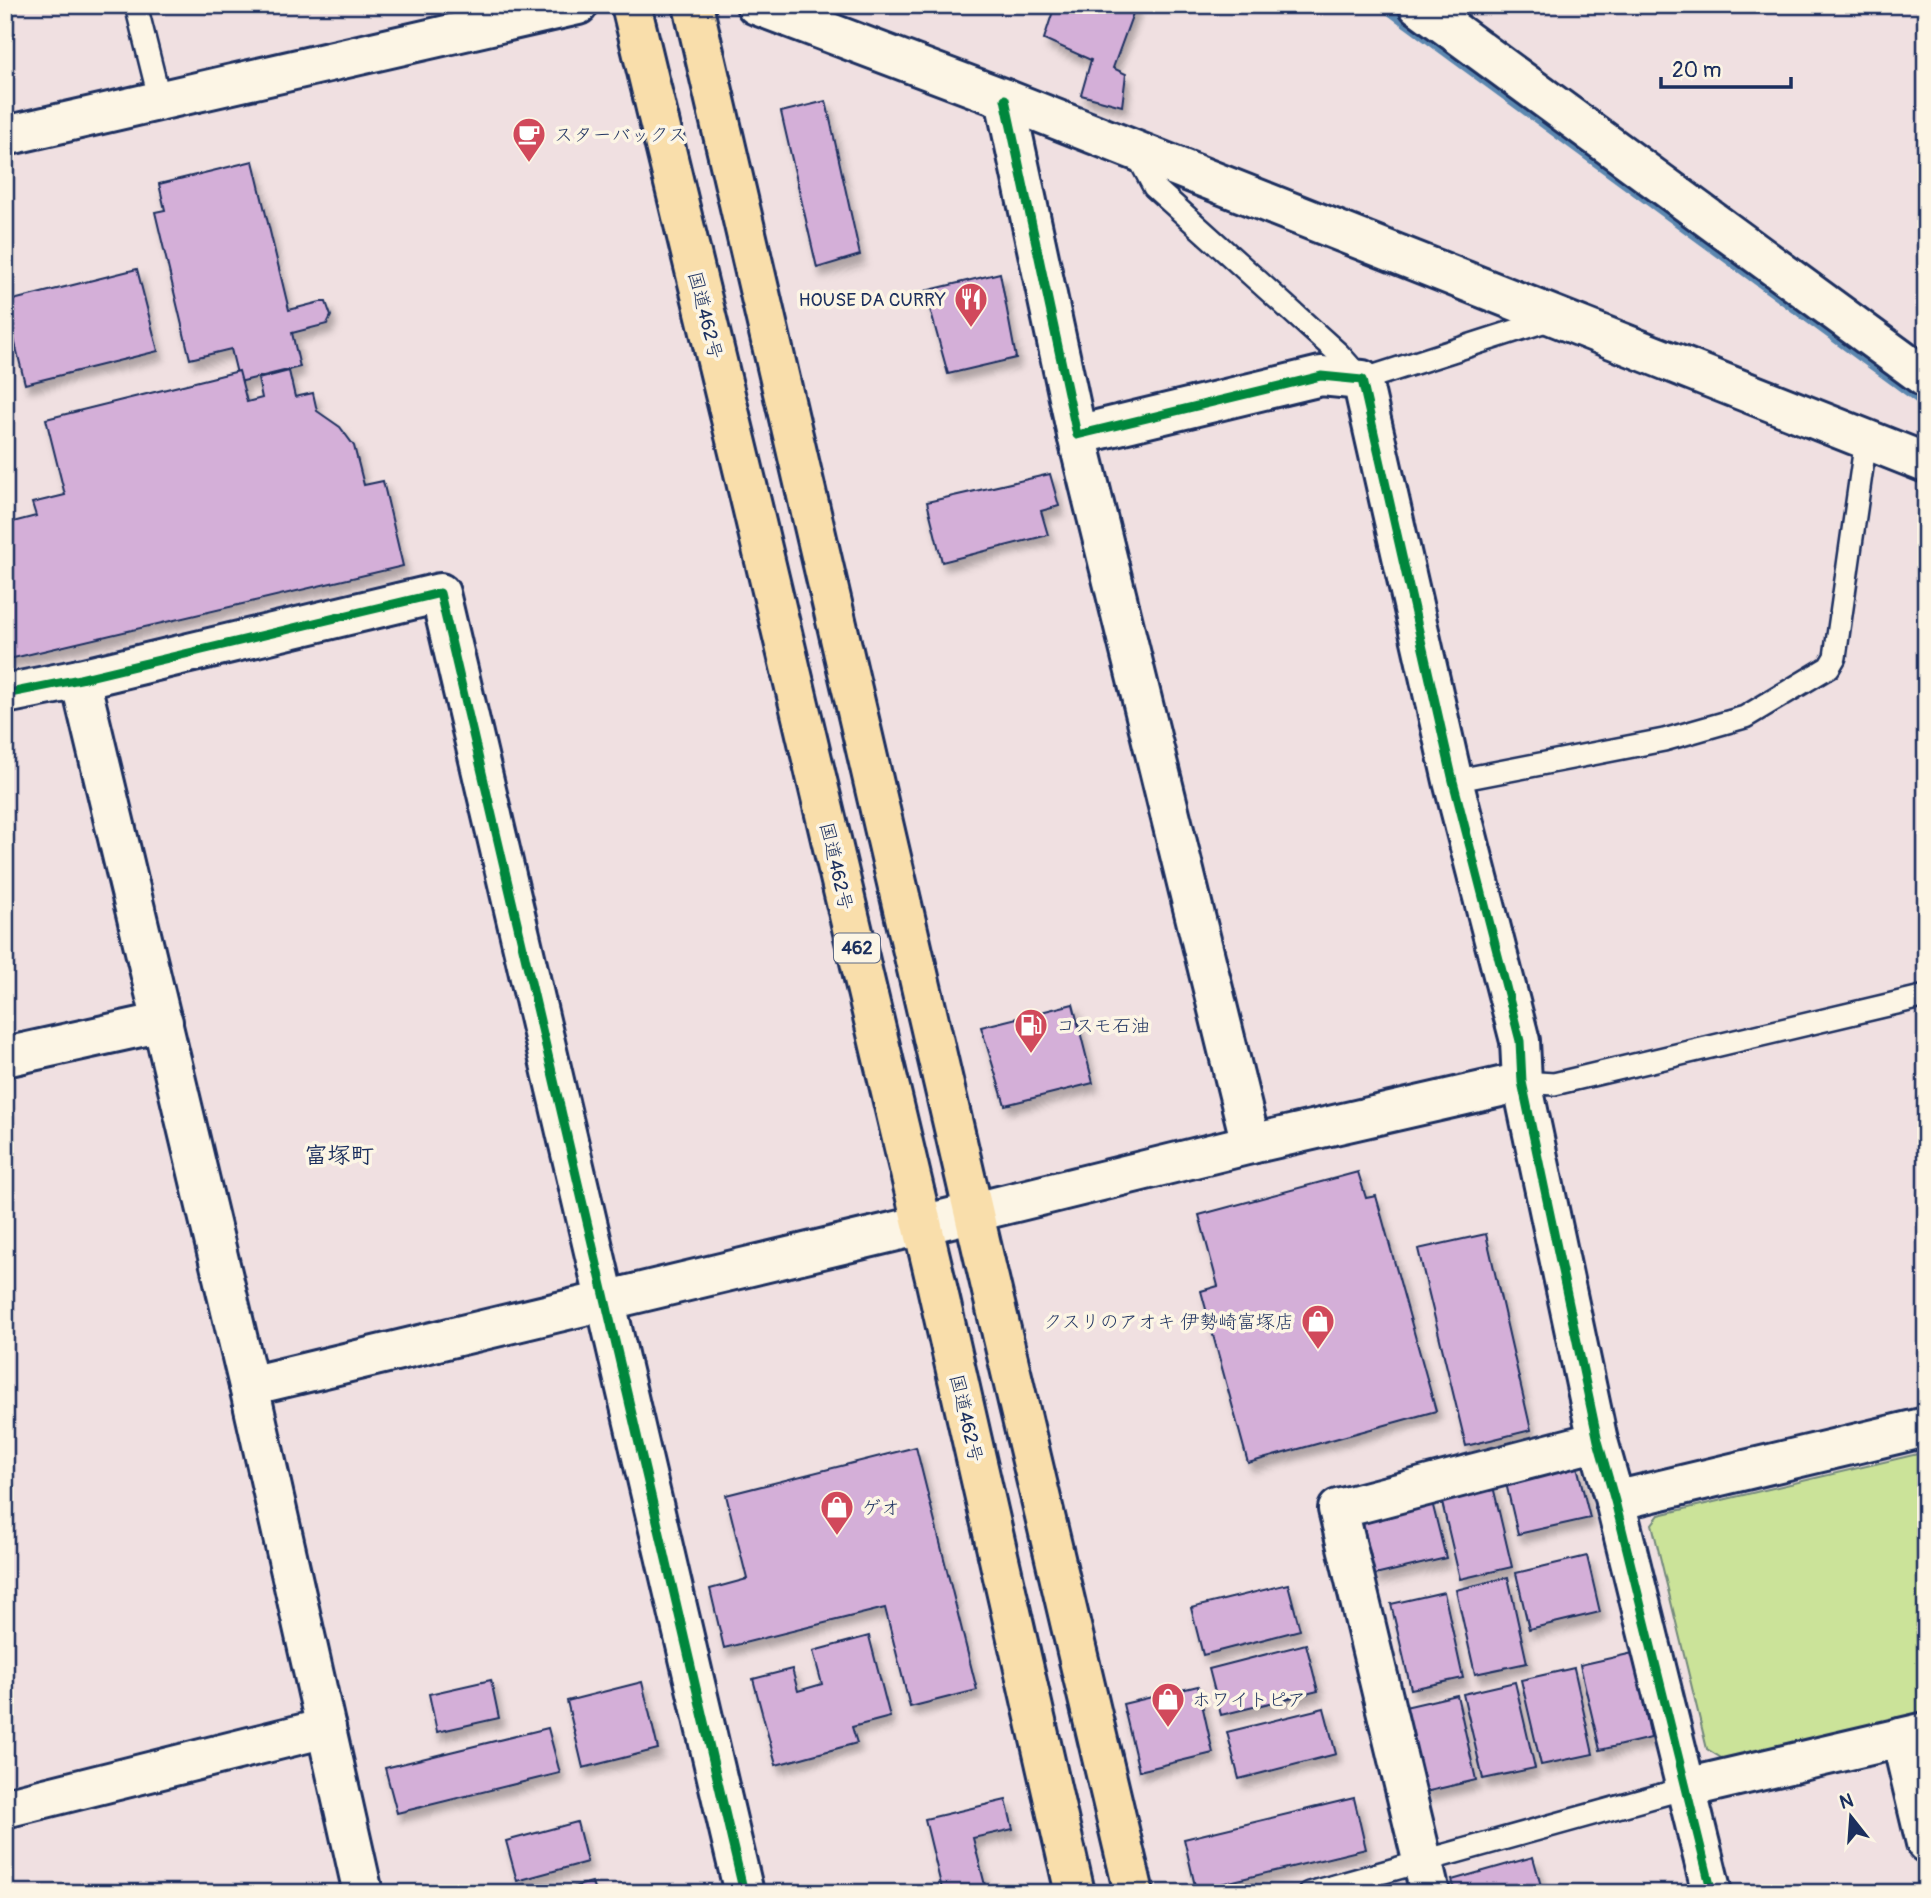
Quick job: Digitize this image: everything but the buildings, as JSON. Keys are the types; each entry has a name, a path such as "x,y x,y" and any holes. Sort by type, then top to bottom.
{"highway":[{"name":"国道462号","path":"631,5 922,1225 1075,1893"},
{"name":"462","path":"693,5 1134,1893"}],"street":[{"path":"5,136 578,5"},
{"path":"756,5 1005,99 1926,463"},
{"path":"1418,5 1926,378"},
{"path":"1005,99 1077,435 1251,1144"},
{"path":"1077,435 1321,376 1362,380 1453,781 1520,1041 1522,1082 1598,1441 1712,1893"},
{"path":"5,694 80,679 440,593 744,1893"},
{"path":"80,679 248,1386 363,1893"},
{"path":"5,1057 163,1023"},
{"path":"248,1386 974,1213 1251,1144 1522,1082"},
{"path":"1615,1501 1926,1427"},
{"path":"1427,1877 1338,1509 1598,1441"},
{"path":"5,1808 326,1728"},
{"path":"1686,1788 1913,1735 1926,1843"}],"lane":[{"path":"136,5 160,101"},
{"path":"1134,150 1154,187 1339,354 1362,380 1557,318"},
{"path":"1453,781 1664,740 1745,717 1829,667 1835,657 1866,439"},
{"path":"1522,1082 1554,1084 1926,996"},
{"path":"1309,1893 1427,1877 1686,1788"}],"green space":[{"path":"1926,1452 1926,1712 1723,1759 1707,1749 1652,1524 1659,1515"}],"waterway":[{"path":"1384,5 1926,403"}],"cycle path":[{"path":"1005,99 1077,435 1321,376 1362,380 1453,781 1520,1041 1522,1082 1598,1441 1712,1893"},
{"path":"5,694 80,679 440,593 744,1893"}],"place":[{"name":"スターバックス","path":"529,164"},
{"name":"HOUSE DA CURRY","path":"971,329"},
{"name":"コスモ石油","path":"1031,1055"},
{"name":"クスリのアオキ 伊勢崎富塚店","path":"1318,1351"},
{"name":"ゲオ","path":"837,1537"},
{"name":"ホワイトピア","path":"1168,1729"}],"district":[{"name":"富塚町","path":"339,1155"}]}
